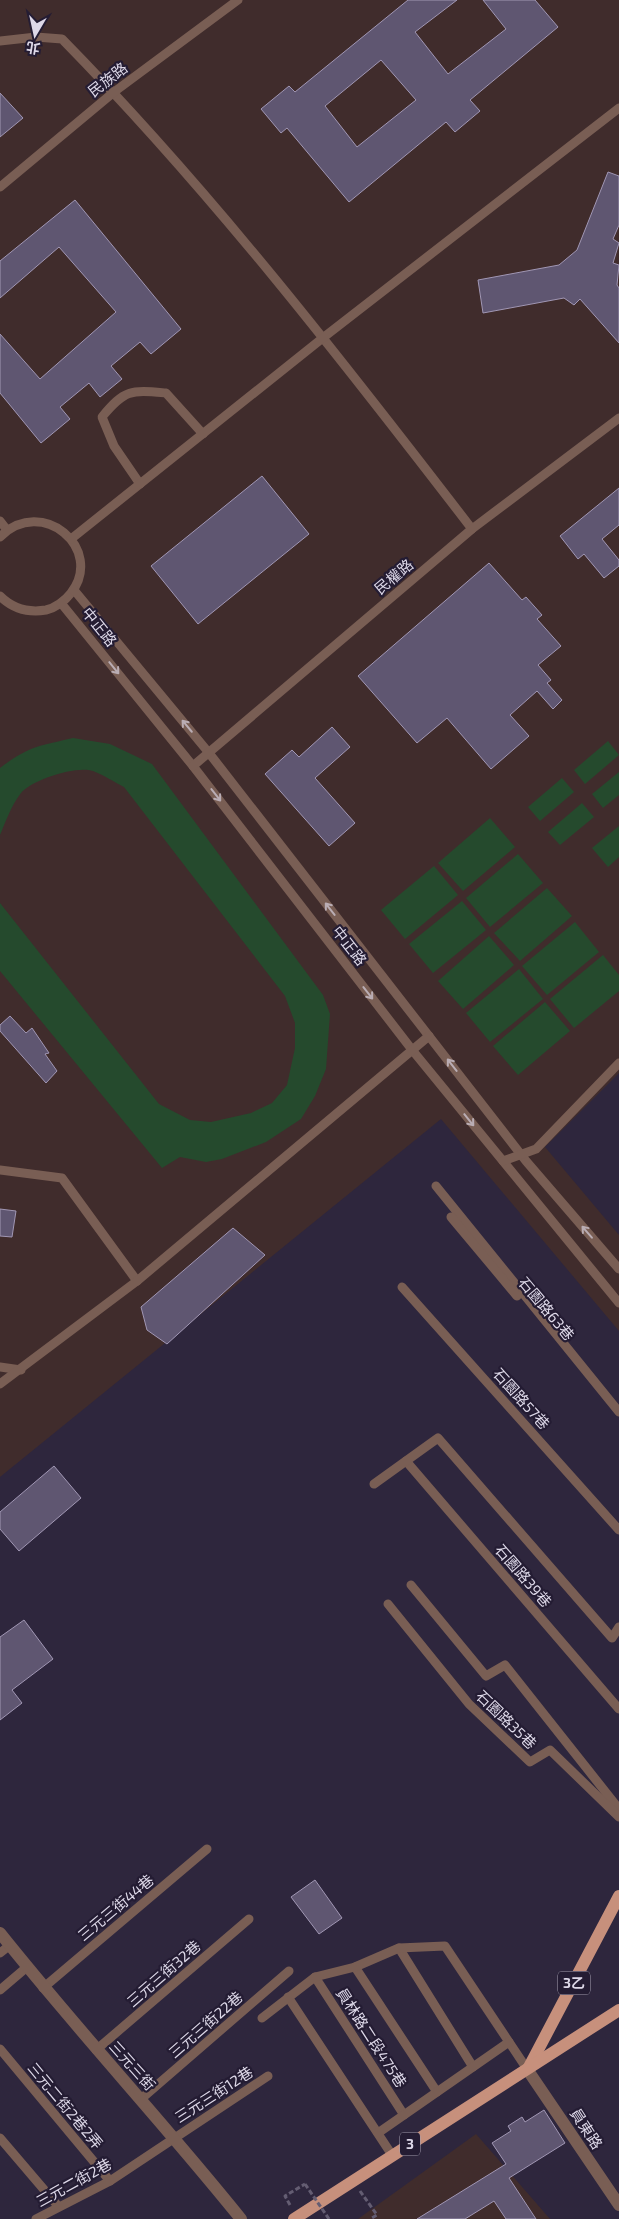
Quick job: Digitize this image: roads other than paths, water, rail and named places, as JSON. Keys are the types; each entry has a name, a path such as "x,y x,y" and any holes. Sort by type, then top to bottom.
{"main road":[{"name":"3乙","path":"528,2069 619,1896"},
{"name":"3","path":"294,2219 619,2010"}],"street":[{"name":"三元三街","path":"0,1933 5,1949 27,1967 96,2050 175,2137 241,2219"},
{"name":"員東路","path":"528,2069 619,2205"}],"lane":[{"name":"民族路","path":"0,187 114,92 238,0"},
{"path":"0,41 36,37 62,38 114,92 324,337 472,529"},
{"path":"71,539 324,337 619,108"},
{"path":"140,484 114,446 102,417 117,400 136,390 166,393 203,434"},
{"name":"民權路","path":"193,766 472,529 619,418"},
{"path":"0,521 7,530"},
{"path":"0,537 7,530 20,523 34,521 48,523 61,529 71,539 77,551 80,564 74,590 62,603 49,610 35,612 20,610 0,596"},
{"name":"中正路","path":"74,590 209,752 526,1161 619,1269"},
{"name":"中正路","path":"62,603 193,766 414,1051 619,1303"},
{"path":"0,1384 137,1281 414,1051 429,1036"},
{"path":"503,1161 536,1149 619,1063"},
{"path":"0,1170 62,1178 137,1281"},
{"path":"436,1186 619,1412"},
{"name":"石園路63巷","path":"452,1217 619,1418"},
{"name":"石園路57巷","path":"402,1287 619,1530"},
{"path":"0,1368 21,1370"},
{"path":"374,1484 438,1438 612,1638 619,1627"},
{"name":"石園路39巷","path":"406,1461 619,1709"},
{"path":"411,1585 486,1676 505,1665 619,1809"},
{"name":"石園路35巷","path":"388,1604 469,1704 530,1762 550,1750 619,1817"},
{"name":"三元三街44巷","path":"43,1988 207,1850"},
{"name":"三元三街32巷","path":"96,2050 250,1918"},
{"name":"員林路二段475巷","path":"262,2018 316,1977 355,1967 399,1948 445,1946 528,2069"},
{"path":"399,1948 473,2067"},
{"path":"0,1990 27,1967"},
{"name":"員林路二段475巷","path":"355,1967 437,2092"},
{"name":"三元三街22巷","path":"141,2100 288,1971"},
{"name":"員林路二段475巷","path":"316,1977 404,2115"},
{"path":"288,1997 392,2155"},
{"path":"378,2133 509,2042"},
{"name":"三元二街2巷2弄","path":"0,2049 110,2181"},
{"name":"三元三街12巷","path":"175,2137 268,2076"},
{"name":"三元二街2巷","path":"36,2219 58,2206 110,2181 175,2137"},
{"path":"0,2138 58,2206"}]}
